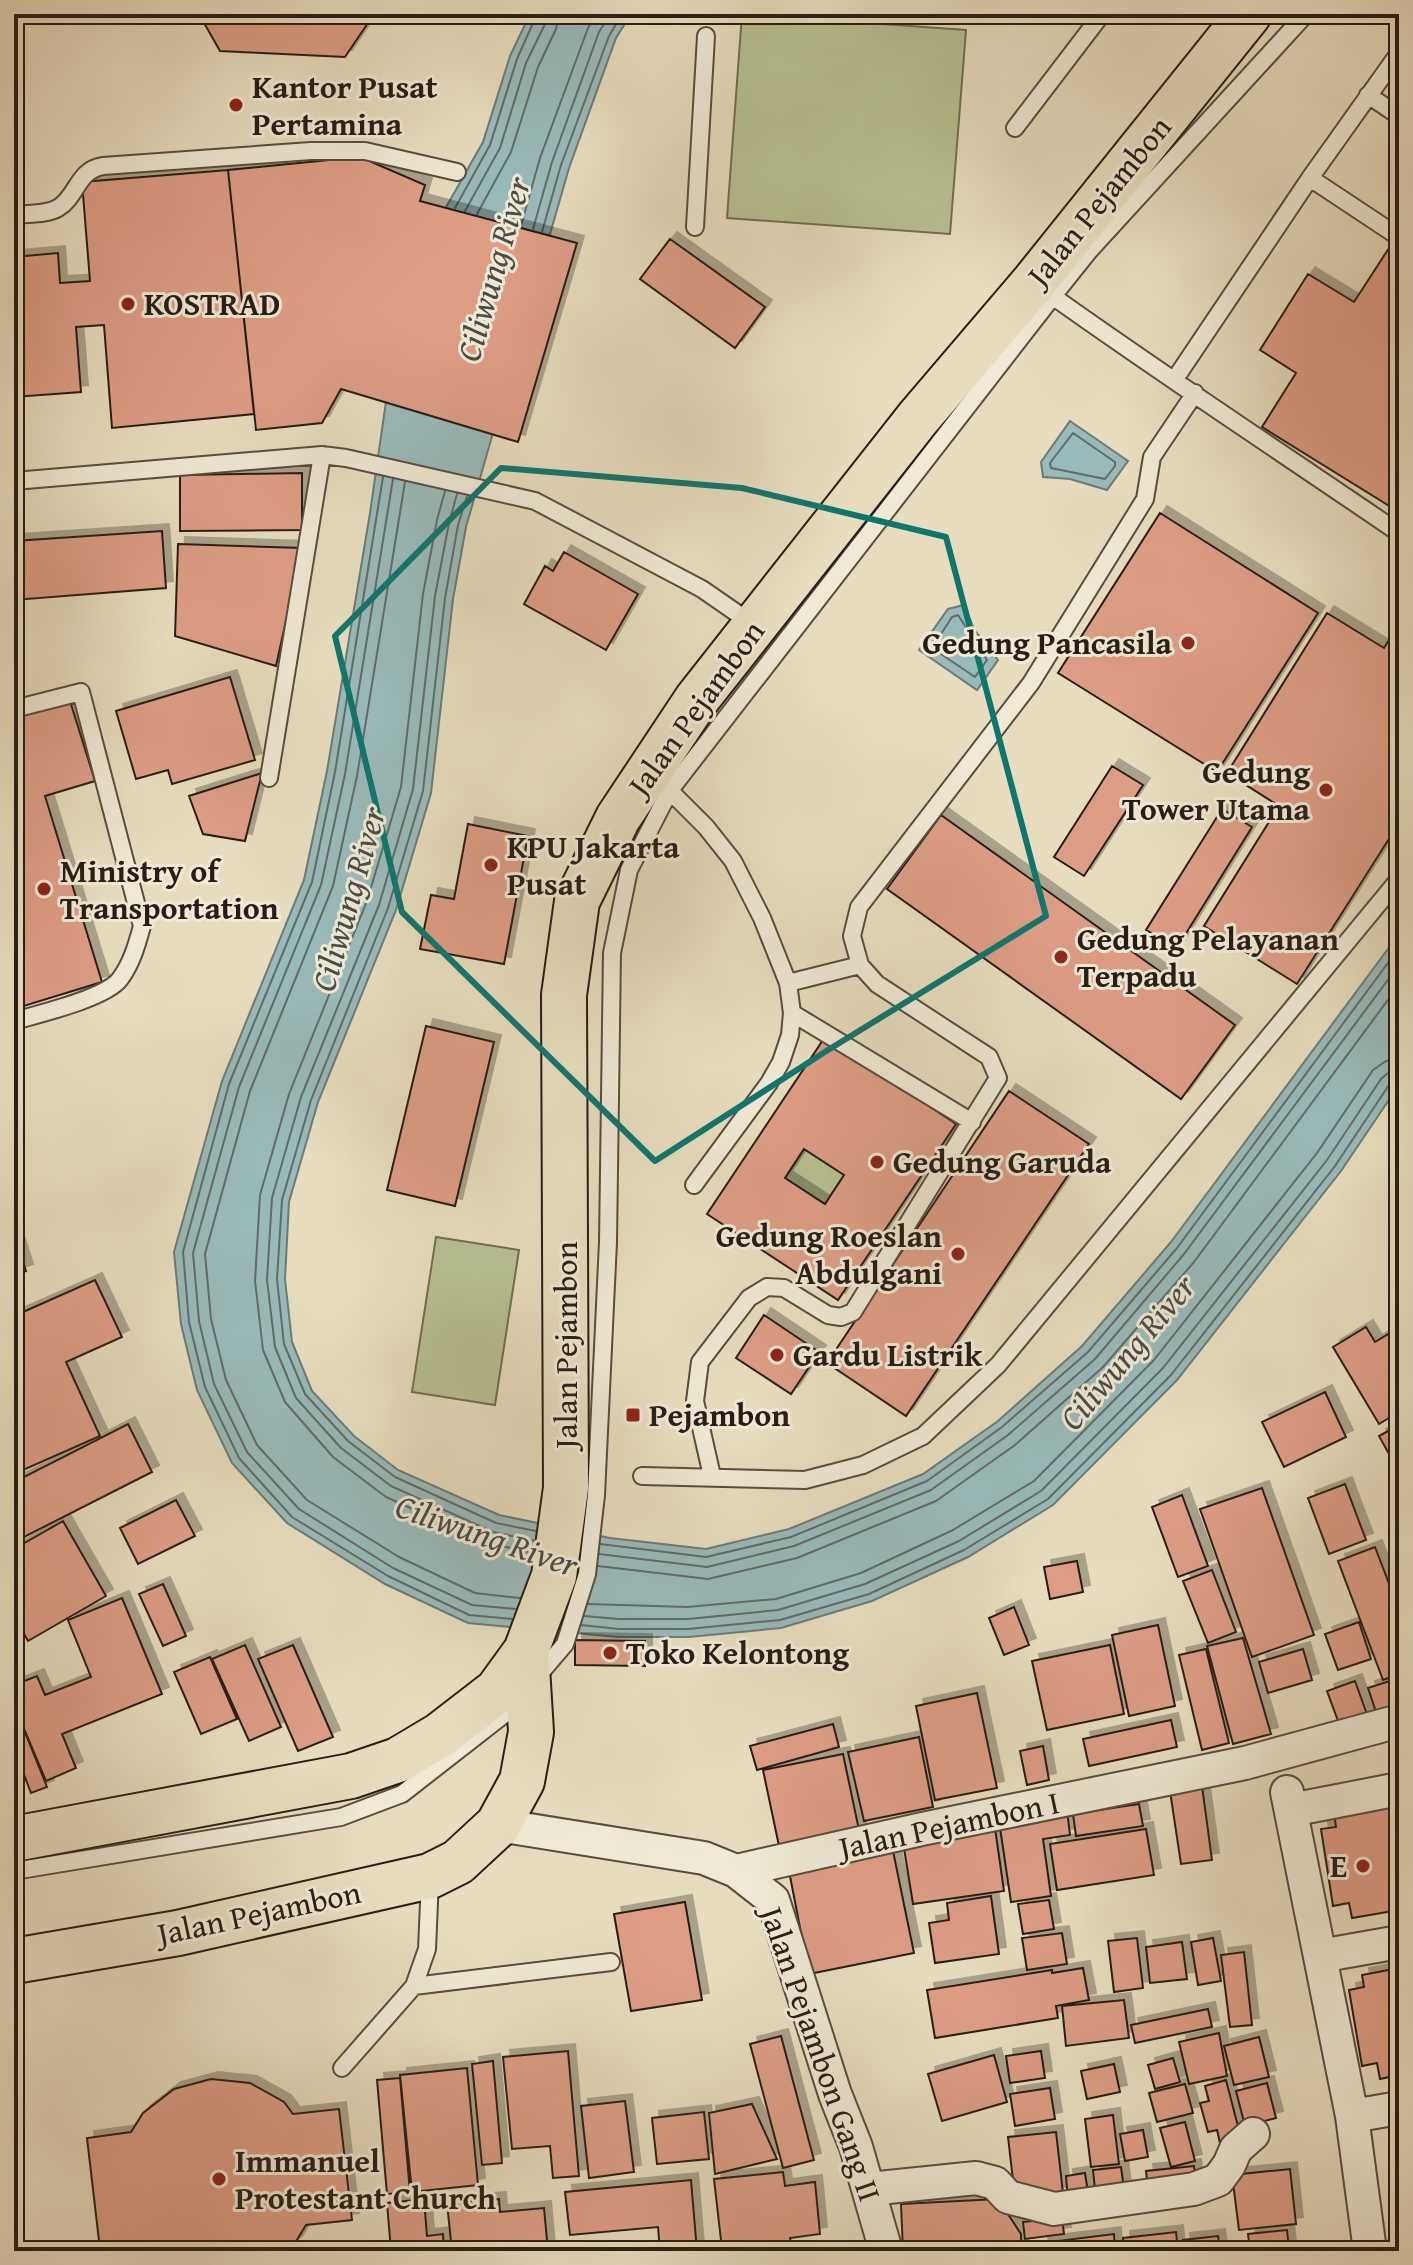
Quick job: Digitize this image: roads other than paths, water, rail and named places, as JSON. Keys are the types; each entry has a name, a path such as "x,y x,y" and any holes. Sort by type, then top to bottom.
{"main road":[{"name":"Jalan Pejambon","path":"14,1961 178,1933 430,1876 458,1862 498,1825 522,1781 531,1732 537,1656 554,1576 581,1492 564,995 577,901 618,818 659,780 697,699 918,418 1044,289 1249,14"},
{"name":"Jalan Pejambon","path":"14,1839 351,1776 398,1760 440,1735 537,1656"}],"street":[{"name":"Jalan Pejambon I","path":"736,1871 922,1829 1245,1763 1399,1721"},
{"path":"1370,2251 1352,2116 1289,1801 1399,1789"},
{"path":"498,1825 704,1858 736,1871"},
{"name":"Jalan Pejambon Gang II","path":"736,1871 773,1900 869,2189 886,2251"},
{"path":"1320,1956 1399,1942"},
{"path":"1352,2116 1399,2108"},
{"path":"869,2189 976,2178 995,2183 1008,2197 1054,2209 1194,2189 1218,2180 1236,2149 1253,2134"}],"lane":[{"path":"1015,128 1102,14"},
{"path":"694,1185 781,1062 790,1035 792,1013 788,983 762,918 733,861 706,827 659,780 1044,289 1089,251 1306,14"},
{"path":"695,227 706,36"},
{"path":"1175,379 1310,178 1399,53"},
{"path":"1368,95 1399,116"},
{"path":"14,215 49,211 61,206 83,175 103,166 311,151 365,151 457,172"},
{"path":"1310,178 1399,237"},
{"path":"1044,289 1123,347 1175,379 1399,533"},
{"path":"712,1476 695,1401 700,1362 749,1298 767,1287 784,1288 828,1315 841,1317 853,1312 998,1078 989,1057 877,984 860,965 852,936 859,907 1031,683 1145,499 1152,457 1195,393"},
{"path":"269,778 322,455"},
{"path":"14,481 322,455 346,458 535,501 702,589 755,626"},
{"path":"14,709 81,692 142,926 135,953 119,981 85,999 14,1021"},
{"path":"642,1476 805,1480 863,1465 923,1436 998,1365 1399,879"},
{"path":"788,983 860,965"},
{"path":"792,1013 972,1122"},
{"path":"14,1871 341,1817 402,1794 511,1709 537,1656"},
{"path":"342,2068 414,1986 427,1949 430,1876"},
{"path":"414,1986 611,1962"}],"water":[{"name":"Ciliwung River","path":"530,14 631,14 616,38 569,168 466,527 453,599 431,793 396,910 318,1102 289,1202 285,1279 292,1342 312,1391 354,1436 398,1470 499,1515 610,1538 706,1549 789,1529 923,1474 998,1421 1082,1346 1171,1242 1399,934 1399,1085 1341,1171 1177,1380 1053,1505 968,1557 872,1601 781,1628 689,1637 618,1637 468,1623 385,1584 287,1523 232,1463 197,1390 181,1324 174,1252 222,1081 304,880 327,771 370,513 403,283 483,142 510,56"},
{"path":"1070,421 1128,461 1107,490 1070,479 1043,477 1041,462"},
{"path":"964,605 974,629 998,660 977,690 919,650 948,609"}],"place":[{"name":"Kantor Pusat Pertamina","path":"236,105"},
{"name":"KOSTRAD","path":"128,304"},
{"name":"Gedung Pancasila","path":"1188,643"},
{"name":"Gedung Tower Utama","path":"1326,790"},
{"name":"KPU Jakarta Pusat","path":"491,865"},
{"name":"Ministry of Transportation","path":"44,889"},
{"name":"Gedung Pelayanan Terpadu","path":"1061,957"},
{"name":"Gedung Garuda","path":"877,1162"},
{"name":"Gedung Roeslan Abdulgani","path":"958,1254"},
{"name":"Gardu Listrik","path":"777,1355"},
{"name":"Pejambon","path":"633,1415"},
{"name":"Toko Kelontong","path":"610,1653"},
{"name":"E","path":"1363,1866"},
{"name":"Immanuel Protestant Church","path":"219,2179"}]}
